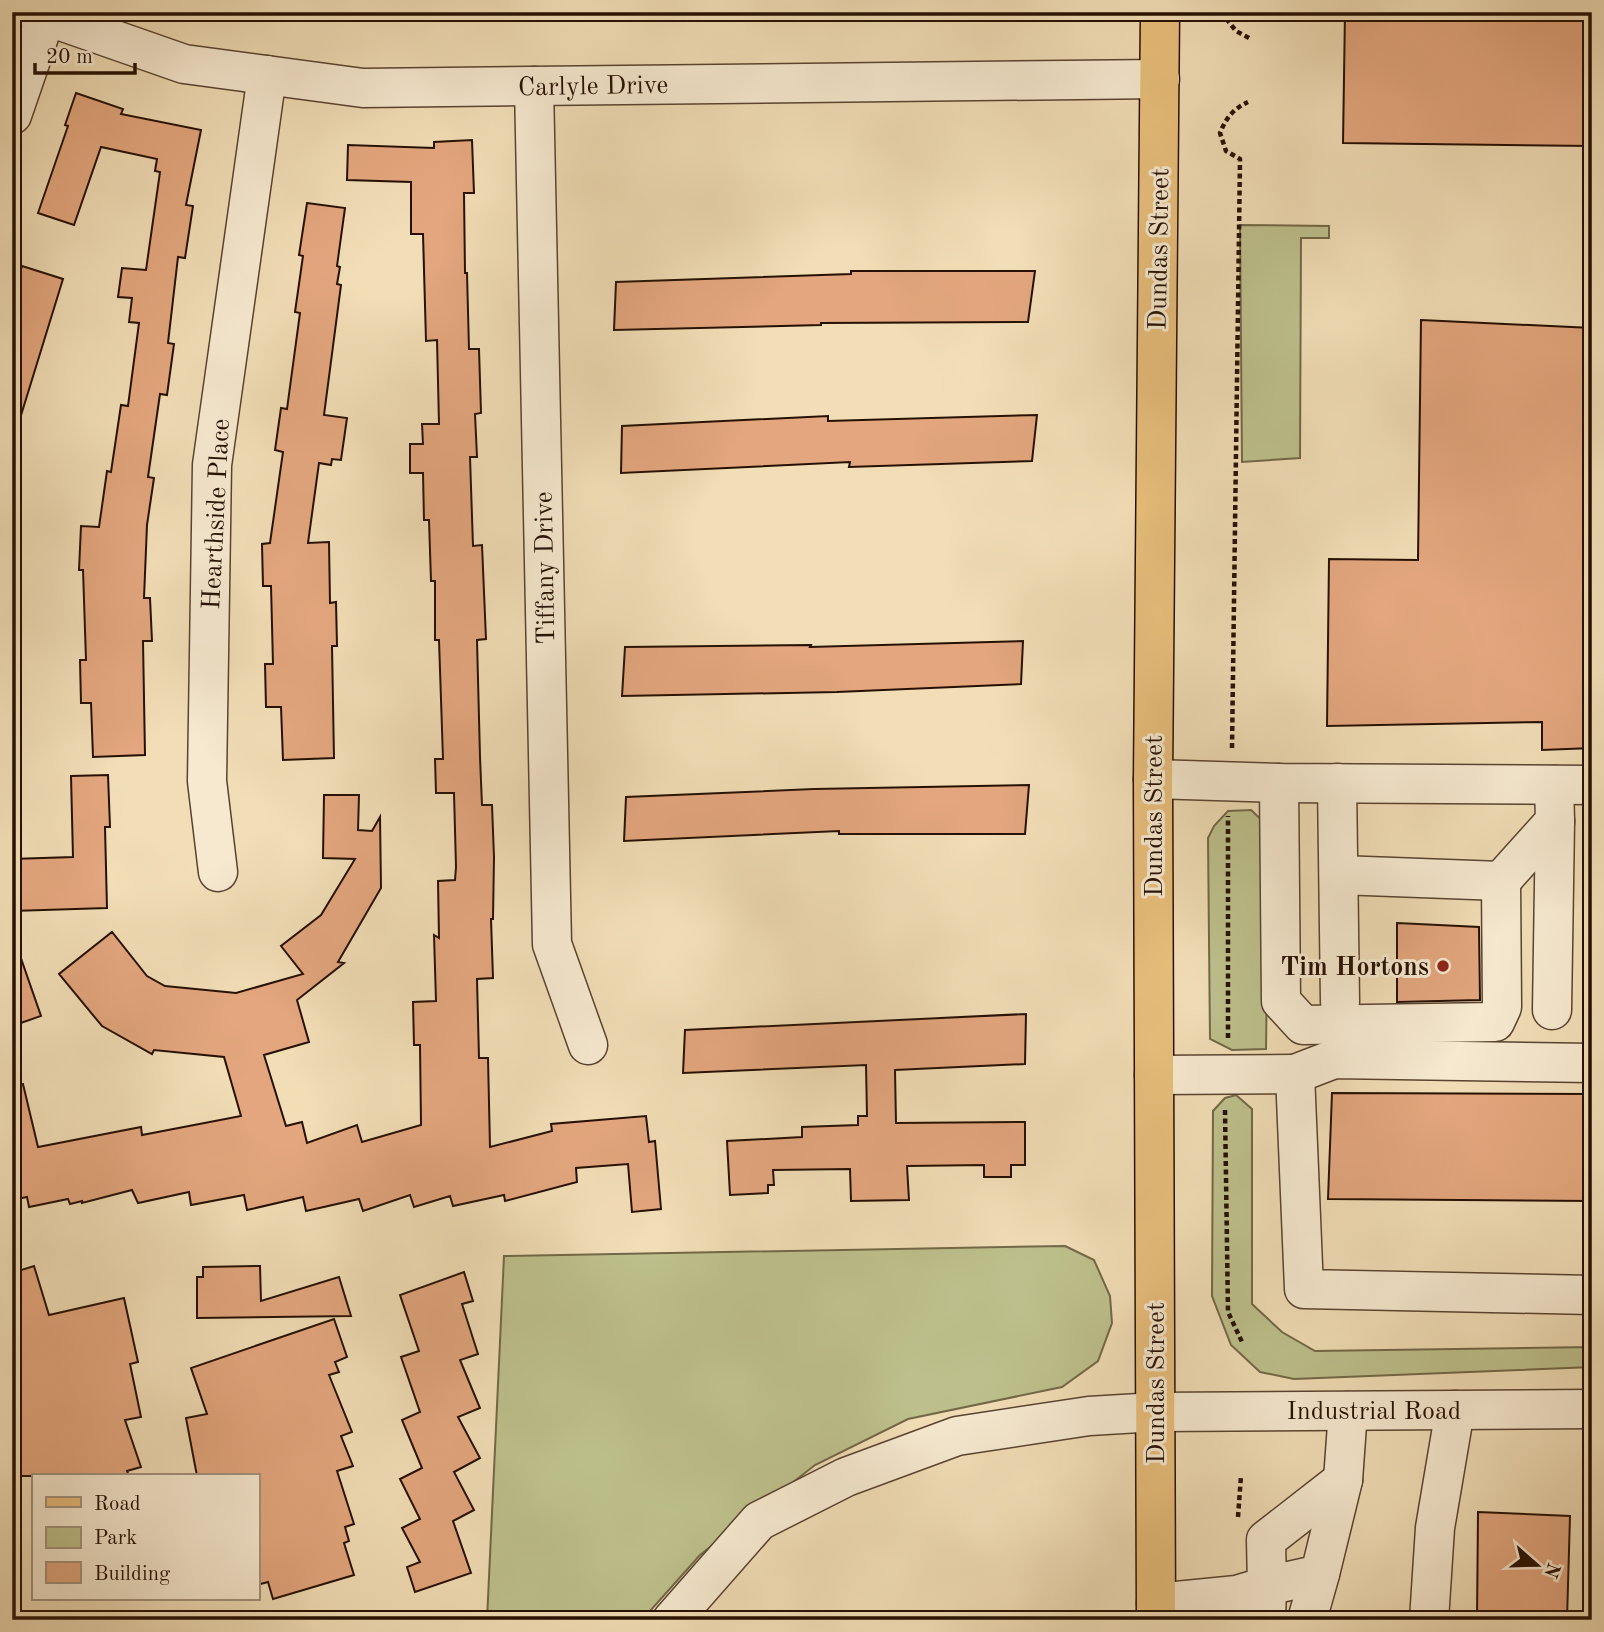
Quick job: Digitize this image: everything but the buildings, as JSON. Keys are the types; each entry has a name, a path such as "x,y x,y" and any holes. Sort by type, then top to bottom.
{"main road":[{"name":"Dundas Street","path":"1156,1611 1153,779 1160,12"}],"street":[{"name":"Carlyle Drive","path":"41,14 184,64 363,88 1160,79"},
{"path":"12,115 41,14"},
{"name":"Hearthside Place","path":"218,872 207,781 212,465 267,75"},
{"name":"Tiffany Drive","path":"534,86 552,944 588,1045"},
{"path":"1153,779 1337,783 1554,803"},
{"path":"1279,783 1281,1001 1303,1025 1495,1022 1502,1007 1501,881 1554,803 1592,785"},
{"path":"1337,783 1340,1002"},
{"path":"1552,1010 1554,803"},
{"path":"1339,875 1501,881"},
{"path":"1154,1075 1295,1074 1334,1059 1592,1063"},
{"path":"1295,1074 1304,1289 1592,1295"},
{"name":"Industrial Road","path":"672,1620 759,1521 846,1477 957,1436 1089,1416 1156,1412 1592,1409"},
{"path":"1429,1620 1435,1528 1455,1410"},
{"path":"1307,1620 1343,1480 1348,1411"},
{"path":"1267,1603 1266,1540 1343,1480"},
{"path":"1156,1611 1237,1595 1267,1603 1320,1574"}],"path":[{"path":"1221,12 1236,31 1249,38"},
{"path":"1232,746 1240,159 1226,151 1220,133 1225,119 1238,106 1248,102"},
{"path":"1228,811 1228,1041"},
{"path":"1225,1098 1228,1312 1243,1344"},
{"path":"1238,1525 1241,1476"}],"green space":[{"path":"1240,225 1329,226 1329,238 1301,238 1300,458 1242,462"},
{"path":"1251,810 1269,827 1266,1049 1232,1050 1210,1039 1208,838 1214,826 1228,811"},
{"path":"1236,1095 1252,1109 1252,1304 1282,1332 1315,1351 1592,1347 1592,1367 1294,1379 1260,1372 1231,1345 1212,1296 1213,1111 1225,1098"},
{"path":"1065,1246 1094,1260 1110,1296 1112,1323 1098,1361 1062,1387 908,1419 815,1465 700,1555 642,1620 487,1620 504,1256"}],"place":[{"name":"Tim Hortons","path":"1443,966"}]}
